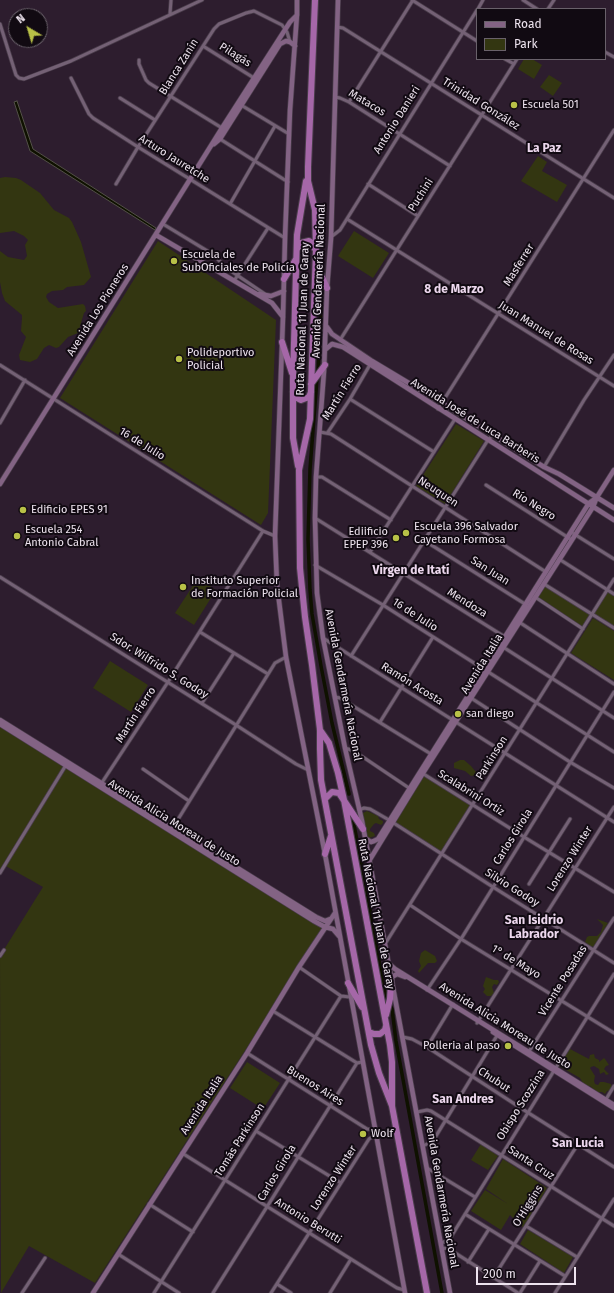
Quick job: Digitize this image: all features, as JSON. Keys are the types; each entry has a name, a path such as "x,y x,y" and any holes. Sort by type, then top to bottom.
{"highway":[{"name":"Ruta Nacional 11 Juan de Garay","path":"315,0 308,181 315,210 316,264 310,425 299,470 298,518 304,617 320,730 322,780 331,835 374,1059 392,1106 427,1293"},
{"name":"Ruta Nacional 11 Juan de Garay","path":"299,470 293,438 293,379 299,219 304,200 308,167"},
{"path":"297,249 301,243 309,241 316,250"},
{"path":"284,280 297,258"},
{"path":"316,264 327,288"},
{"path":"282,342 293,379"},
{"path":"311,384 325,366"},
{"path":"293,391 297,398 301,400 309,397 311,391"},
{"name":"Ruta Nacional 11 Juan de Garay","path":"320,730 329,743 344,800 392,1062 392,1106"},
{"path":"325,799 332,792 339,793 363,829"},
{"path":"325,854 331,835"},
{"path":"348,983 365,1012"},
{"path":"385,1018 390,998 391,983"},
{"path":"369,1032 380,1034 385,1030 386,1026"}],"main road":[{"path":"297,0 290,110 285,238 275,536 277,585 286,656 325,854 348,983 360,1062 375,1130 405,1291"},
{"name":"Avenida Gendarmería Nacional","path":"339,1 334,97 331,238 327,288 326,349 316,477 316,565 323,638 363,829 450,1293"},
{"name":"Avenida Los Pioneros","path":"0,484 212,146 240,104 285,29 297,15"},
{"name":"Avenida Los Pioneros","path":"255,79 280,44 286,41 290,42"},
{"path":"290,42 295,46"},
{"name":"Avenida Los Pioneros","path":"218,138 222,128 240,104"},
{"path":"156,235 272,303 283,317"},
{"path":"255,294 271,296 284,291"},
{"name":"Avenida José de Luca Barberis","path":"326,326 332,334 371,363 438,409 614,520"},
{"name":"Avenida José de Luca Barberis","path":"326,349 332,344 338,345 371,363 442,403 544,467 559,474 614,508"},
{"name":"Avenida Italia","path":"369,861 409,788 471,698 486,671 503,647 525,604 544,584 573,533 614,470"},
{"name":"Avenida Italia","path":"364,838 371,842 378,839 391,821 507,638 519,622 546,572 570,538"},
{"name":"Avenida Alicia Moreau de Justo","path":"0,720 314,921 325,927 333,929 339,936"},
{"name":"Avenida Alicia Moreau de Justo","path":"0,724 101,785"},
{"name":"Avenida Alicia Moreau de Justo","path":"171,830 316,917 325,921 330,919"},
{"name":"Avenida Italia","path":"93,1293 335,913"},
{"name":"Avenida Alicia Moreau de Justo","path":"387,962 427,990"},
{"name":"Avenida Alicia Moreau de Justo","path":"391,983 392,977 397,974 403,976 453,1005 614,1108"},
{"name":"Avenida Alicia Moreau de Justo","path":"605,1101 614,1105"}],"street":[{"path":"170,14 171,0"},
{"path":"0,24 16,75 19,78 24,79 71,61 202,0"},
{"path":"349,102 412,0 476,40"},
{"path":"523,0 535,8"},
{"name":"Blanca Zanín","path":"116,184 214,28 219,24 251,11 279,23 285,29"},
{"name":"Antonio Danieri","path":"331,238 340,230 476,12"},
{"name":"Trinidad González","path":"337,27 343,28 614,198"},
{"path":"285,29 290,42"},
{"name":"Pilagás","path":"203,46 255,79"},
{"path":"139,60 138,64 149,83 222,128"},
{"path":"507,60 514,64"},
{"name":"Puchini","path":"340,340 516,60"},
{"name":"Arturo Jauretche","path":"71,78 89,114 138,147 285,238"},
{"name":"Matacos","path":"334,97 349,102 450,166"},
{"path":"120,98 156,120"},
{"path":"240,104 290,135"},
{"path":"230,204 275,126"},
{"name":"Masferrer","path":"438,409 614,130"},
{"path":"218,138 288,182"},
{"path":"368,184 418,216"},
{"name":"Juan Manuel de Rosas","path":"347,219 614,386"},
{"path":"163,224 214,255 225,267 266,295"},
{"path":"234,281 268,228"},
{"path":"544,467 614,355"},
{"name":"Martín Fierro","path":"328,432 350,399 371,363"},
{"name":"16 de Julio","path":"1,366 26,380 263,531 275,536"},
{"path":"0,423 26,380"},
{"path":"350,399 434,452"},
{"path":"370,552 455,419"},
{"path":"320,432 328,432"},
{"name":"Neuquen","path":"328,432 546,572"},
{"path":"351,656 488,440 493,435"},
{"path":"316,477 322,477 391,520"},
{"name":"Río Negro","path":"486,485 570,538"},
{"name":"Mendoza","path":"315,518 507,638"},
{"name":"Martín Fierro","path":"101,785 263,531"},
{"path":"573,533 614,559"},
{"name":"San Juan","path":"424,541 525,604"},
{"path":"559,559 614,594"},
{"name":"16 de Julio","path":"316,565 433,637 614,752"},
{"name":"Sdor. Wilfrido S. Godoy","path":"0,577 296,764 308,770"},
{"name":"Parkinson","path":"384,946 614,579"},
{"path":"544,584 614,628"},
{"path":"533,596 583,629"},
{"path":"519,622 614,684"},
{"path":"200,632 268,674"},
{"path":"380,722 433,637"},
{"name":"Ramón Acosta","path":"323,638 614,822"},
{"path":"503,647 614,718"},
{"path":"202,704 234,653"},
{"path":"171,830 275,662 286,656"},
{"name":"Carlos Girola","path":"427,990 461,939 614,692"},
{"path":"334,696 340,698 431,754"},
{"path":"471,698 570,762 614,788"},
{"path":"345,748 354,751 409,788"},
{"path":"0,873 66,765"},
{"path":"143,768 189,801"},
{"name":"Scalabrini Ortiz","path":"421,772 614,892"},
{"name":"Lorenzo Winter","path":"478,1021 614,807"},
{"name":"Silvio Godoy","path":"359,810 364,808 370,809 391,821 614,963"},
{"path":"529,884 570,819"},
{"name":"1° de Mayo","path":"410,906 614,1033"},
{"name":"Vicente Posadas","path":"528,1053 614,918"},
{"path":"0,956 2,950"},
{"path":"299,968 341,996 350,997"},
{"name":"Obispo Scozzina","path":"441,1243 448,1240 465,1214 500,1154 614,974"},
{"name":"Tomás Parkinson","path":"154,1293 341,996"},
{"path":"427,1048 453,1005"},
{"path":"272,1011 314,1037 360,1062"},
{"path":"423,1146 433,1140 498,1034"},
{"name":"Chubut","path":"403,1037 412,1039 427,1048 614,1167"},
{"name":"Buenos Aires","path":"247,1053 367,1130 375,1130"},
{"name":"Carlos Girola","path":"213,1293 330,1106 360,1062"},
{"path":"605,1101 614,1086"},
{"name":"Santa Cruz","path":"417,1112 427,1110 431,1111 614,1226"},
{"path":"256,1131 341,1183"},
{"name":"Lorenzo Winter","path":"271,1293 369,1139 376,1137"},
{"name":"O'Higgins","path":"494,1278 578,1144"},
{"name":"Antonio Berutti","path":"182,1153 397,1288 405,1291"},
{"path":"427,1168 475,1197"},
{"path":"555,1293 614,1198"},
{"path":"150,1204 193,1232"},
{"path":"465,1214 565,1276"},
{"path":"526,1226 577,1257"},
{"path":"468,1262 489,1228"},
{"path":"442,1248 449,1249 494,1278 511,1291 519,1293 540,1261"},
{"path":"118,1254 179,1293"},
{"path":"22,1293 45,1258"},
{"path":"330,1293 352,1259"},
{"path":"276,1284 291,1293"}],"green space":[{"path":"523,60 534,60 542,65 534,79 518,69"},
{"path":"549,75 562,83 553,96 540,87"},
{"path":"538,156 547,162 542,171 567,185 557,202 521,181"},
{"path":"5,177 21,180 40,193 54,210 69,218 81,242 91,277 84,285 67,287 63,290 52,291 47,294 46,297 49,302 58,308 83,304 86,311 78,333 68,337 59,347 56,348 49,345 44,348 37,359 30,362 20,360 19,355 26,337 21,331 22,315 5,301 0,282 0,251 8,257 24,260 27,256 25,245 28,240 24,236 14,231 0,233 0,178"},
{"path":"354,231 389,253 373,278 338,256"},
{"name":"Polideportivo Policial","path":"158,241 276,320 268,513 261,525 60,398"},
{"path":"456,424 484,441 445,504 416,486"},
{"path":"198,578 216,590 194,625 175,613"},
{"path":"544,586 590,614 582,627 537,596"},
{"path":"608,590 614,594 614,627 593,614"},
{"path":"593,618 614,631 614,680 571,653"},
{"path":"110,661 148,685 131,712 93,688"},
{"path":"0,724 324,928 95,1283 29,1246 1,1293 0,956 43,887 4,865 0,871"},
{"path":"464,760 471,766 476,772 476,775 471,776 465,771 454,768 454,763"},
{"path":"423,775 470,805 441,852 394,822"},
{"path":"367,811 378,816 379,819 383,821 381,825 376,823 374,824 370,831 374,833 375,836 369,838 367,838 363,816 363,813"},
{"path":"597,919 608,923 594,946 591,947 585,942 587,937 597,936 601,932 603,925"},
{"path":"425,950 435,956 437,961 435,963 428,963 419,973 418,971 421,966 419,961 421,953"},
{"path":"486,977 498,980 499,982 497,985 494,984 492,987 494,993 491,996 487,996 483,992 485,989 483,986"},
{"path":"570,1049 589,1059 590,1055 594,1054 595,1058 599,1060 599,1062 604,1058 605,1059 609,1065 604,1069 609,1074 606,1075 604,1072 600,1074 599,1069 594,1066 590,1068 595,1076 595,1084 598,1085 600,1082 604,1082 611,1084 611,1090 607,1091 605,1094 602,1092 597,1092 590,1086 584,1085 580,1078 559,1066"},
{"path":"247,1062 280,1083 263,1109 230,1088"},
{"path":"481,1144 498,1156 488,1170 471,1160"},
{"path":"503,1159 547,1188 530,1217 528,1226 522,1227 517,1215 513,1218 510,1215 501,1230 471,1211 485,1190 508,1204 486,1189"},
{"path":"528,1230 573,1257 564,1273 520,1244"}],"shaded area":[{"path":"17,101 33,149 156,228 155,230 30,151 14,102"}],"waterway":[{"path":"318,373 322,282"},
{"path":"317,379 310,469 308,539 310,590 312,614 321,666 332,723 349,794"},
{"path":"353,820 384,989 388,999"},
{"path":"390,1004 442,1293"}],"place":[{"name":"Escuela 501","path":"514,105"},
{"name":"Escuela de SubOficiales de Policía","path":"174,261"},
{"name":"Polideportivo Policial","path":"179,359"},
{"name":"Edificio EPES 91","path":"23,510"},
{"name":"Escuela 396 Salvador Cayetano Formosa","path":"406,533"},
{"name":"Escuela 254 Antonio Cabral","path":"17,536"},
{"name":"Ediificio EPEP 396","path":"396,538"},
{"name":"Instituto Superior de Formación Policial","path":"183,587"},
{"name":"san diego","path":"458,714"},
{"name":"Polleria al paso","path":"508,1046"},
{"name":"Wolf","path":"363,1134"}],"district":[{"name":"La Paz","path":"544,149"},
{"name":"8 de Marzo","path":"454,290"},
{"name":"Virgen de Itatí","path":"411,571"},
{"name":"San Isidrio Labrador","path":"534,928"},
{"name":"San Andres","path":"463,1100"},
{"name":"San Lucia","path":"578,1144"}]}
